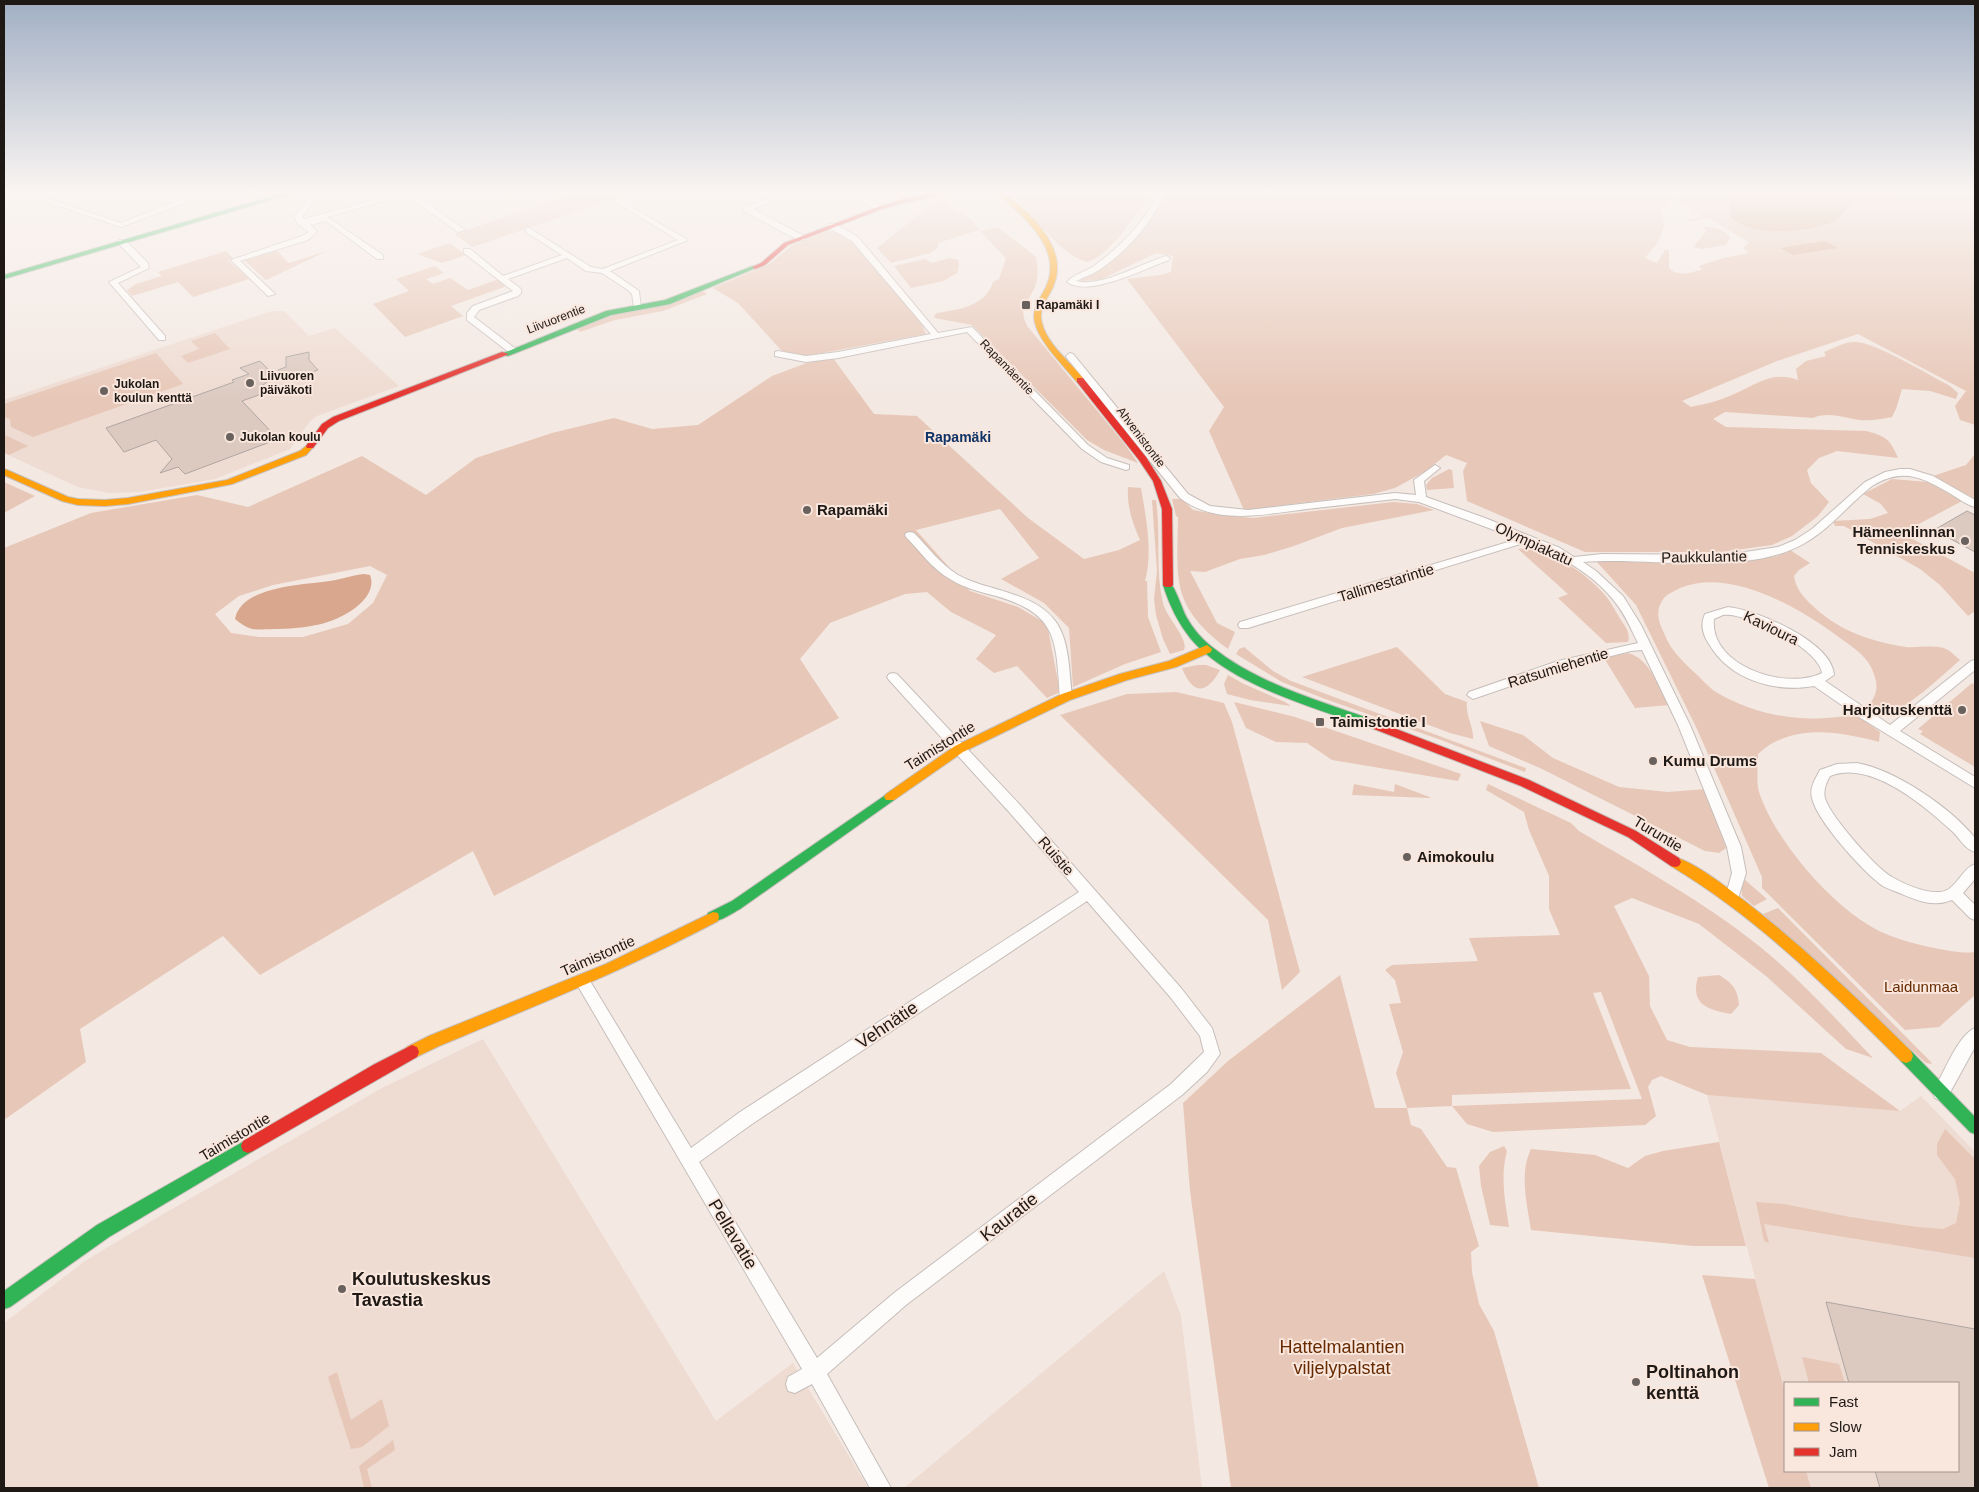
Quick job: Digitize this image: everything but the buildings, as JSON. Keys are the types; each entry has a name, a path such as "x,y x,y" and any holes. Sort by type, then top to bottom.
{"street":[{"path":"4,277 56,262"},
{"path":"142,262 145,268 113,282 162,338"},
{"path":"237,262 271,294"},
{"path":"481,262 518,291 515,294 476,308 470,313 470,318 513,351"},
{"path":"504,278 551,262"},
{"path":"577,262 589,269 604,271 636,293 638,307"},
{"path":"604,271 628,262"},
{"name":"Liivuorentie","path":"4,472 57,496 78,502 128,501 228,482 290,459 308,449 325,426 336,419 609,313 667,302 766,262"},
{"path":"874,262 936,335"},
{"name":"Ahvenistontie","path":"1055,262 1052,283 1037,305 1036,320 1038,328 1143,459 1158,481 1166,509 1168,585 1182,619 1207,649 1254,679"},
{"path":"1104,262 1092,271 1073,279 1071,282 1077,285 1098,283 1156,262"},
{"name":"Rapamäentie","path":"778,354 806,359 838,355 969,329 1085,447 1097,456 1126,467"},
{"name":"Olympiakatu","path":"1070,356 1184,496 1194,504 1205,509 1248,513 1395,496 1421,499 1556,550 1592,573 1619,599 1635,625 1684,724 1734,847 1739,873 1732,898"},
{"path":"1421,499 1420,480 1435,468"},
{"name":"Paukkulantie","path":"1574,560 1601,558 1733,558 1781,550 1792,546 1826,524 1859,491 1878,480 1898,472 1923,476 1975,504"},
{"path":"910,535 948,574 976,587 1015,597 1042,610 1056,627 1063,662 1066,698"},
{"name":"Tallimestarintie","path":"1244,625 1521,542 1526,538"},
{"name":"Kavioura","path":"1719,612 1736,612 1757,618 1786,633 1817,653 1825,662 1828,675 1816,681 1791,684 1776,683 1743,672 1726,659 1714,645 1708,630 1709,617 1719,612"},
{"name":"Ratsumiehentie","path":"1473,695 1558,665 1631,647 1645,646"},
{"name":"Taimistontie","path":"4,1301 103,1231 378,1070 434,1041 582,981 677,937 736,905 959,749 1066,698 1124,677 1172,664 1207,649"},
{"path":"1891,731 1975,664"},
{"name":"Ruistie","path":"893,677 1015,809 1200,1023 1211,1042"},
{"name":"Turuntie","path":"1254,679 1542,790 1632,834 1732,898 1785,941 1861,1011 1975,1126"},
{"path":"1816,681 1891,731 1975,783"},
{"path":"1975,847 1947,819 1879,774 1859,769 1839,768 1825,773 1819,784 1818,796 1825,813 1856,852 1886,881 1924,897 1942,898 1954,893 1975,870"},
{"name":"Vehnätie","path":"689,1159 746,1118 1088,893"},
{"path":"1954,893 1975,914"},
{"name":"Pellavatie","path":"582,981 882,1488"},
{"path":"1941,1093 1965,1048 1975,1036"},
{"name":"Kauratie","path":"795,1384 815,1372 881,1314 1164,1099 1204,1064 1212,1054 1211,1042"}],"shaded area":[{"path":"272,311 284,311 309,336 335,328 399,386 317,416 310,421 290,449 215,479 140,492 109,493 78,487 4,453 4,400"},
{"path":"364,574 370,575 371,579 371,586 367,596 353,609 334,620 312,626 252,629 235,619 240,608 249,600 275,589"},
{"name":"Koulutuskeskus Tavastia","path":"483,1039 716,1421 793,1363 868,1488 4,1488 4,1323 85,1261 153,1220 382,1088"},
{"path":"1707,1095 1900,1111 1921,1096 1975,1152 1975,1488 1811,1488 1806,1472 1959,1472 1959,1382 1784,1382 1784,1388"},
{"path":"1164,1271 1181,1316 1202,1488 904,1488"}],"green space":[{"path":"192,262 230,262 249,279 193,297 178,282 132,296 127,290 136,284 162,276 158,272"},
{"path":"246,262 305,262 266,280"},
{"path":"772,262 870,262 921,323 926,334 806,356 782,351 738,303 713,288"},
{"path":"913,262 958,262 959,266 957,273 943,281 911,288 894,266"},
{"path":"1005,262 1037,262 1037,281 1025,305 1023,314 1028,327 1123,442 1138,463 1104,450 1087,440 972,325 935,318 934,316 937,313 962,308 978,302 984,297 993,282 999,279"},
{"path":"1110,262 1138,262 1100,280 1081,281 1078,279"},
{"path":"1172,262 1669,262 1669,268 1677,273 1685,274 1702,270 1699,266 1713,262 1975,262 1975,425 1960,420 1955,406 1966,391 1858,334 1777,361 1682,401 1691,407 1722,399 1764,380 1789,377 1798,380 1796,369 1806,361 1826,356 1824,352 1852,342 1865,343 1889,353 1950,386 1958,393 1956,399 1930,391 1902,389 1892,417 1876,420 1860,420 1830,415 1813,418 1725,412 1713,419 1726,427 1866,431 1883,437 1890,442 1898,458 1837,451 1819,458 1807,470 1811,483 1829,502 1818,516 1792,536 1772,545 1721,552 1585,552 1467,501 1463,471 1467,463 1446,455 1426,471 1395,488 1373,494 1244,510 1209,431 1224,407 1127,279 1171,272"},
{"path":"435,266 444,273 426,279 433,284 450,278 468,290 499,279 507,286 451,306 463,316 405,337 373,304 409,291 396,279"},
{"path":"702,291 707,294 663,311 615,320 580,332 577,329 616,314 667,305"},
{"path":"215,333 230,349 188,363 181,356 199,349 191,341"},
{"name":"Jukolan koulun kenttä","path":"156,353 183,384 33,437 11,427 10,419 4,417 4,404"},
{"path":"833,358 874,414 917,416 1028,518 1084,559 1119,550 1140,540 1128,501 1128,487 1141,488 1149,546 1145,581 1147,581 1148,617 1161,652 1125,664 1073,687 1069,628 1044,603 1001,579 1039,558 1000,509 916,530 970,591 1018,607 1047,624 1060,692 1047,698 1017,666 994,673 976,659 996,635 951,612 927,592 905,594 830,623 800,659 839,718 494,896 473,851 260,975 223,936 80,1029 86,1062 4,1120 4,548 91,513 197,495 248,507 362,456 426,495 476,458 552,433 614,418 652,429 698,425 772,376 812,361","holes":["370,566 387,575 373,603 348,624 303,637 259,637 231,633 215,614 239,596 273,585"]},
{"path":"4,433 28,446 9,455 4,453"},
{"path":"1975,454 1975,499 1933,476 1966,465"},
{"path":"1449,469 1452,470 1454,488 1427,490 1426,485 1432,478"},
{"path":"1892,479 1928,482 1962,501 1902,533 1975,573 1975,611 1968,616 1940,585 1920,569 1844,526 1835,526 1833,521 1870,519 1888,513 1881,504 1863,494"},
{"path":"4,482 35,496 4,513"},
{"path":"1172,499 1182,499 1193,510 1253,518 1393,502 1417,504 1434,510 1342,528 1294,546 1264,555 1240,559 1205,572 1190,571 1217,623 1235,632 1228,649 1209,634 1196,619 1181,591 1177,559 1178,517 1176,516"},
{"path":"1152,500 1156,500 1159,577 1163,603 1185,645 1184,650 1170,654 1163,639 1156,615 1154,599 1157,571"},
{"path":"1530,548 1550,554 1590,580 1609,600 1629,635 1628,642 1606,643 1558,598 1568,594 1518,549"},
{"name":"Laidunmaa","path":"1790,550 1810,563 1799,570 1794,576 1799,590 1811,605 1835,623 1869,639 1881,642 1906,647 1944,648 1960,660 1914,699 1882,717 1868,707 1876,693 1876,680 1872,669 1862,655 1824,626 1785,603 1742,587 1720,583 1700,583 1680,588 1668,595 1660,605 1659,621 1669,644 1680,659 1710,688 1728,699 1768,713 1796,718 1811,719 1855,714 1880,732 1879,742 1848,735 1816,732 1785,738 1771,744 1758,754 1758,788 1767,811 1792,851 1825,890 1861,920 1885,934 1913,943 1954,952 1975,952 1975,995 1939,1027 1905,1030 1762,888 1762,877 1697,729 1636,605 1596,561 1747,561 1777,556"},
{"path":"1244,647 1273,671 1291,681 1526,768 1525,772 1282,682 1236,654 1239,649"},
{"path":"1397,647 1445,694 1467,702 1467,712 1473,739 1450,733 1302,677"},
{"path":"1628,653 1635,656 1648,667 1670,705 1635,708 1604,658"},
{"path":"1206,665 1220,670 1210,684 1200,688 1191,684 1182,668"},
{"path":"1228,675 1291,706 1250,700 1227,694 1224,684"},
{"name":"Harjoituskenttä","path":"1972,683 1975,685 1975,767 1920,734 1923,731 1918,729"},
{"path":"1176,692 1224,703 1232,722 1300,972 1282,990 1268,920 1060,715 1127,694"},
{"path":"1234,702 1295,717 1461,774 1458,781 1332,760 1307,743 1276,742 1246,728"},
{"path":"1480,721 1523,735 1553,758 1619,787 1668,792 1706,789 1726,848 1719,853 1705,851 1540,768 1489,746"},
{"path":"1354,784 1394,792 1395,784 1432,798 1352,795"},
{"path":"1488,784 1571,823 1579,831 1716,914 1759,946 1789,972 1873,1058 1846,1049 1766,976 1699,924 1632,898 1614,906 1649,976 1650,1006 1667,1040 1690,1047 1821,1053 1900,1111 1707,1095 1661,1076 1652,1080 1648,1087 1656,1116 1645,1125 1493,1132 1467,1124 1452,1106 1407,1108 1396,1073 1403,1052 1389,1004 1401,1003 1395,980 1385,970 1392,965 1478,961 1469,938 1560,935 1549,909 1549,876 1529,830 1524,812 1486,790","holes":["1601,992 1642,1099 1452,1106 1452,1095 1631,1089 1593,993"]},
{"path":"1741,880 1745,880 1767,899 1754,906 1742,896"},
{"path":"1778,908 1932,1064 1926,1063 1763,914"},
{"name":"Hattelmalantien viljelypalstat","path":"1340,975 1375,1108 1407,1108 1411,1125 1421,1129 1447,1167 1456,1168 1479,1246 1471,1252 1472,1272 1479,1304 1494,1331 1539,1488 1231,1488 1190,1191 1183,1103 1228,1061"},
{"path":"1719,975 1731,984 1736,991 1739,1005 1731,1014 1708,1008 1702,1004 1696,994 1698,977"},
{"path":"1945,1129 1975,1159 1975,1258 1764,1224 1769,1243 1764,1241 1756,1202 1784,1204 1850,1217 1917,1227 1943,1229 1956,1223 1960,1203 1955,1179 1937,1155 1937,1144"},
{"path":"1719,1142 1746,1246 1693,1246 1531,1230 1526,1199 1525,1168 1531,1149 1595,1155 1628,1168 1645,1156 1663,1151"},
{"path":"1504,1146 1507,1151 1504,1189 1509,1227 1490,1225 1481,1186 1479,1166 1490,1152"},
{"path":"1702,1275 1755,1279 1784,1388 1784,1472 1806,1472 1811,1488 1769,1488"},
{"path":"1802,1357 1839,1364 1845,1382 1809,1382"},
{"path":"337,1372 351,1420 382,1399 389,1426 362,1447 351,1449 328,1377"},
{"path":"393,1440 395,1450 367,1469 372,1488 364,1488 359,1466"}],"traffic: fast":[{"path":"4,277 57,262"},
{"path":"505,354 609,313 667,302 755,267"},
{"path":"1168,585 1178,612 1194,636 1226,662 1246,674 1289,694 1378,726"},
{"path":"713,917 736,905 890,797"},
{"path":"1906,1056 1975,1127"},
{"path":"4,1301 103,1231 248,1146"}],"traffic: slow":[{"path":"1053,262 1054,270 1051,283 1039,306 1038,322 1044,335 1080,380"},
{"path":"4,472 65,499 78,502 105,503 128,501 229,482 303,453 310,446"},
{"path":"890,797 959,749 1066,697 1124,677 1172,664 1207,649"},
{"path":"1675,862 1726,894 1756,917 1800,955 1906,1056"},
{"path":"412,1052 434,1041 610,968 713,917"}],"traffic: jam":[{"path":"755,267 766,262"},
{"path":"310,446 325,426 336,419 505,354"},
{"path":"1080,380 1143,459 1157,481 1167,509 1168,585"},
{"path":"1378,726 1525,783 1632,834 1675,862"},
{"path":"248,1146 412,1052"}],"place":[{"name":"Rapamäki I","path":"1026,305"},
{"name":"Liivuoren päiväkoti","path":"250,383"},
{"name":"Jukolan koulun kenttä","path":"104,391"},
{"name":"Jukolan koulu","path":"230,437"},
{"name":"Rapamäki","path":"807,510"},
{"name":"Hämeenlinnan Tenniskeskus","path":"1965,541"},
{"name":"Harjoituskenttä","path":"1962,710"},
{"name":"Taimistontie I","path":"1320,722"},
{"name":"Kumu Drums","path":"1653,761"},
{"name":"Aimokoulu","path":"1407,857"},
{"name":"Koulutuskeskus Tavastia","path":"342,1289"},
{"name":"Poltinahon kenttä","path":"1636,1382"}],"district":[{"name":"Rapamäki","path":"958,437"}]}
